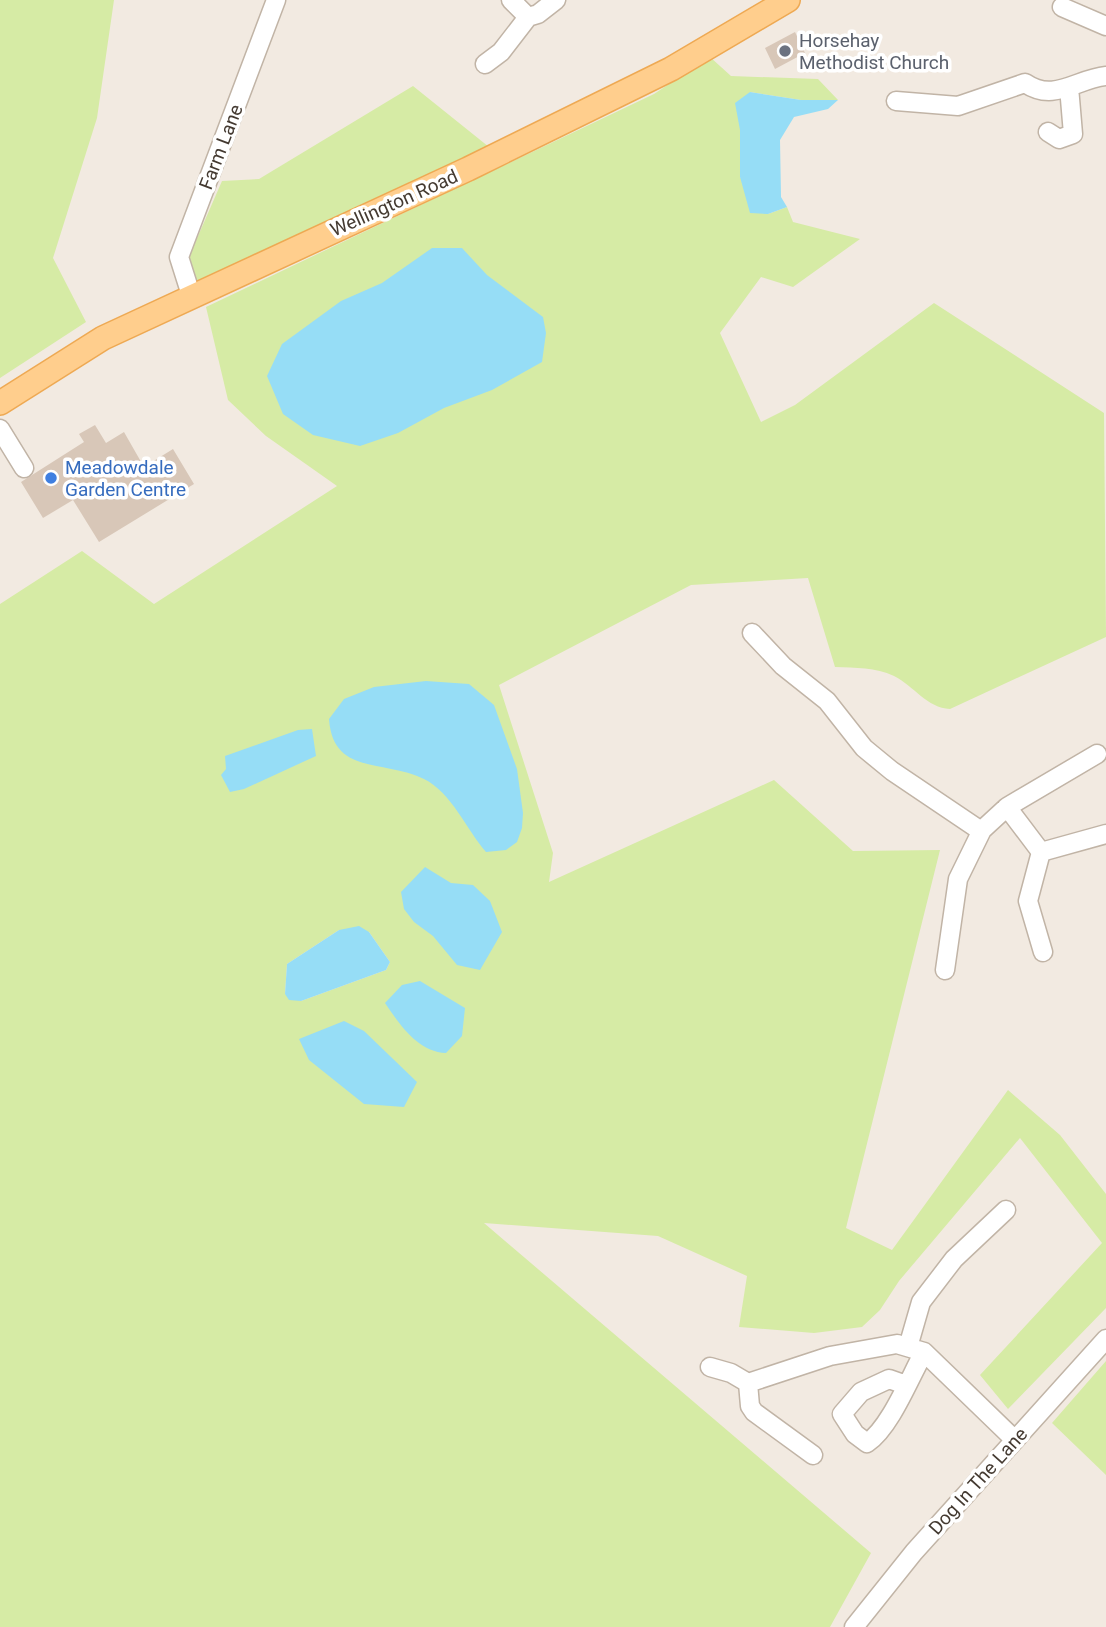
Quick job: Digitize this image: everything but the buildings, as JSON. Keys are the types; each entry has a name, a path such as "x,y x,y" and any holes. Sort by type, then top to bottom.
{"main road":[{"name":"Wellington Road","path":"0,403 103,338 468,169 647,81 788,0"}],"street":[{"name":"Farm Lane","path":"191,295 179,257 276,0"},
{"path":"511,0 528,17"},
{"path":"485,64 501,52 528,17 538,14 556,0"},
{"path":"1062,7 1106,26"},
{"path":"896,101 958,106 1025,83 1035,90 1052,93 1106,76"},
{"path":"1048,132 1059,139 1073,134 1069,87"},
{"path":"0,429 24,468"},
{"path":"752,633 783,666 827,701 864,748 892,771 981,831"},
{"path":"945,970 958,879 981,831 1007,807 1097,754"},
{"path":"1007,807 1041,852"},
{"path":"1041,852 1106,834"},
{"path":"1041,852 1028,901 1043,952"},
{"path":"906,1385 916,1349 921,1302 954,1259 1006,1210"},
{"name":"Dog In The Lane","path":"855,1627 915,1552 1106,1339"},
{"path":"710,1367 748,1383 830,1356 897,1344 916,1349 1015,1440"},
{"path":"748,1383 750,1406 754,1412 813,1455"}],"green space":[{"path":"0,0 114,0 97,118 53,258 86,322 0,378"},
{"path":"710,57 731,76 818,79 838,100 801,100 750,92 740,130 740,177 768,214 787,207 793,222 860,239 793,287 761,277 720,333 761,422 795,405 934,303 1104,413 1106,637 950,709 942,708 927,701 901,680 887,673 835,667 808,578 691,585 499,685 553,853 549,882 774,780 853,851 940,850 846,1228 892,1250 1008,1090 1060,1135 1106,1194 1106,1308 1008,1409 980,1375 1102,1243 1020,1138 899,1281 880,1310 862,1327 814,1333 739,1327 747,1276 658,1236 484,1223 871,1553 830,1627 0,1627 0,604 82,551 154,604 337,486 266,436 228,400 206,307 654,94","holes":["339,930 369,932 390,962 386,970 301,1001 285,994 287,964"]},
{"path":"413,86 489,147 196,285 188,259 222,181 259,179"},
{"path":"1106,1361 1106,1475 1052,1423"}],"water":[{"path":"750,92 801,100 838,100 828,109 794,117 780,140 781,197 787,207 768,214 750,213 740,177 740,130 735,103"},
{"path":"432,248 462,248 487,275 543,317 546,333 542,362 492,390 444,408 398,433 360,446 313,435 283,414 267,376 282,344 341,301 382,283"},
{"path":"426,681 469,684 494,705 517,769 523,813 517,842 506,850 486,852 451,802 434,785 409,773 350,758 340,750 333,737 329,719 344,699 374,687"},
{"path":"312,729 316,756 244,789 230,792 221,775 226,769 225,756 298,730"},
{"path":"425,867 451,883 473,885 490,901 502,932 480,970 457,965 433,936 414,922 404,909 401,892"},
{"path":"359,926 369,932 390,962 386,970 301,1001 289,1000 285,994 287,964 339,930"},
{"path":"420,981 465,1008 462,1036 446,1053 418,1043 385,1003 402,985"},
{"path":"344,1021 364,1031 417,1082 404,1107 364,1104 309,1060 299,1039"}],"place":[{"name":"Horsehay Methodist Church","path":"785,51"},
{"name":"Meadowdale Garden Centre","path":"51,478"}]}
